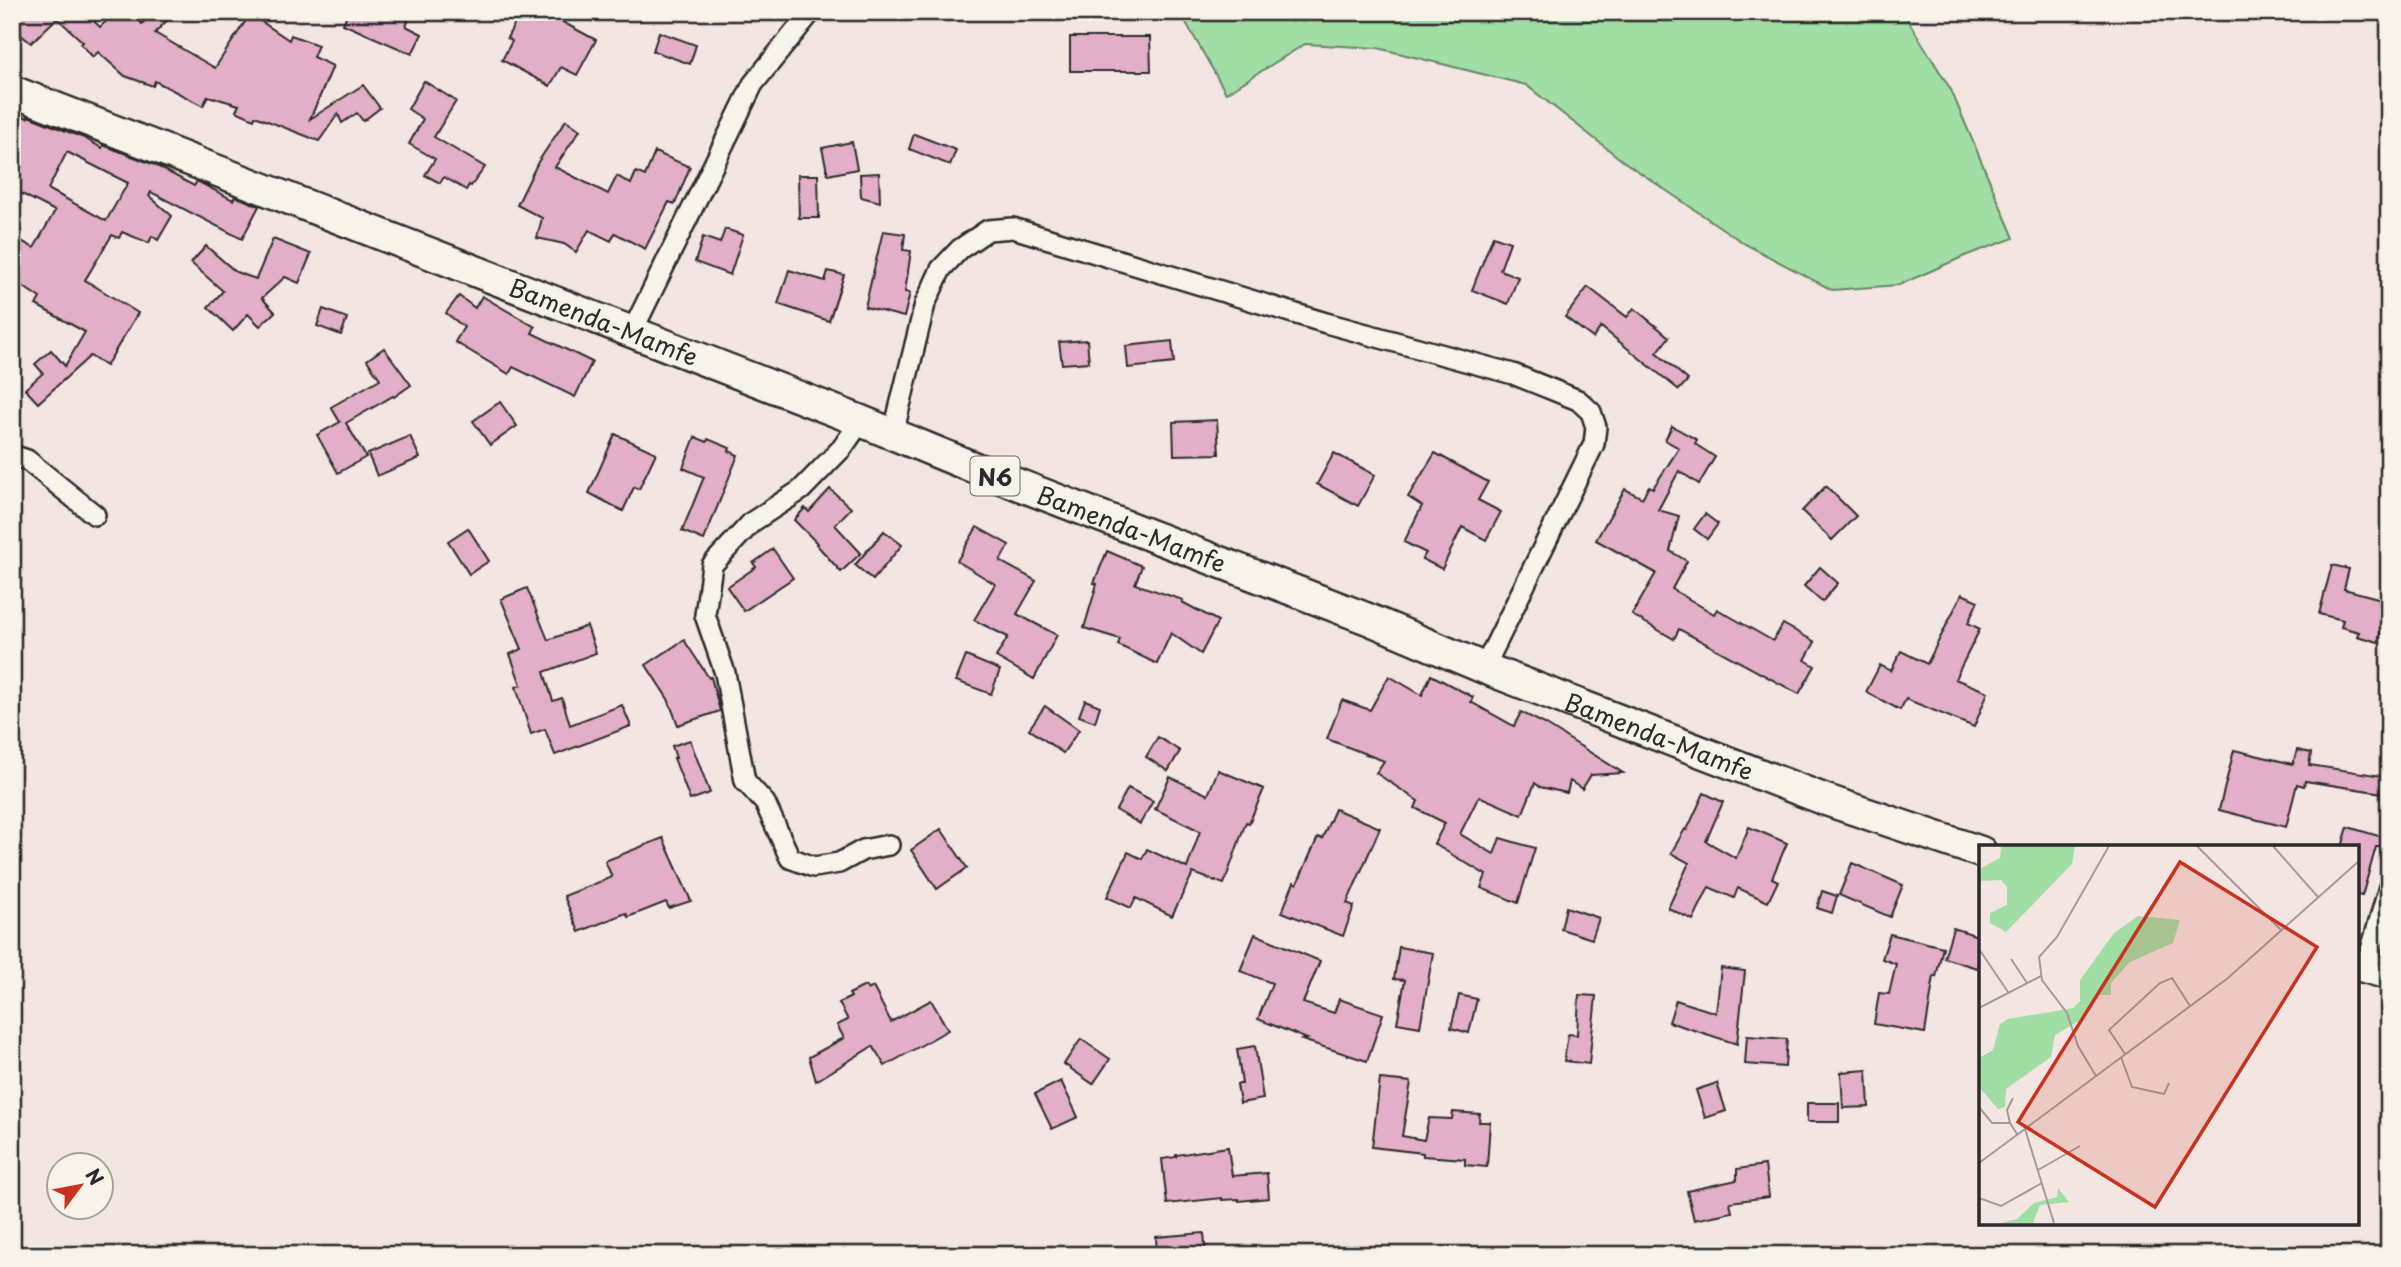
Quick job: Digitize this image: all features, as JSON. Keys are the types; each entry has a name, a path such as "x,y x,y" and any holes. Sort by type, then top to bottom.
{"highway":[{"name":"Bamenda-Mamfe","path":"12,91 1368,619 1484,668 1826,800 1979,851"}],"street":[{"path":"632,332 753,84 811,12"},
{"path":"893,434 925,304 941,269 960,249 988,230 1013,228 1326,323 1513,374 1578,400 1591,412 1596,427 1594,444 1484,668"},
{"path":"861,421 842,448 801,490 752,522 712,565 705,615 725,673 746,781 765,803 790,858 814,867 839,863 863,849 889,845"},
{"path":"12,455 27,460 95,515"},
{"path":"2371,968 2389,887"}],"green space":[{"path":"1180,12 1903,12 1951,90 2014,238 1899,285 1832,290 1745,244 1623,161 1526,85 1378,48 1305,44 1226,93"}],"building":[{"path":"12,12 84,12 100,27 116,12 132,12 142,24 153,12 175,12 155,33 215,68 250,14 289,40 291,35 318,45 313,57 333,66 310,119 363,85 380,108 363,121 357,113 342,123 338,114 319,141 236,111 239,105 208,96 203,106 155,81 153,86 125,76 98,52 93,57 81,44 83,42 57,18 31,43 21,35 12,43"},
{"path":"348,12 400,12 410,17 406,26 422,34 412,54 343,24"},
{"path":"521,12 544,12 596,40 577,75 561,67 550,86 502,60 512,41 507,38"},
{"path":"659,32 696,45 690,64 653,51"},
{"path":"1070,37 1150,37 1151,71 1070,71"},
{"path":"424,81 456,101 434,137 485,167 466,190 444,177 440,183 425,175 435,159 409,144 423,119 408,109"},
{"path":"12,110 84,138 102,148 103,145 155,165 194,186 197,181 233,200 235,196 259,206 242,239 151,192 149,196 172,216 158,240 152,236 149,243 122,232 119,238 112,235 85,280 138,313 106,366 90,356 38,403 25,389 43,373 35,364 51,350 65,366 85,332 36,305 40,298 12,279 12,236 34,248 55,211 12,189","holes":["67,152 128,183 106,221 48,189"]},
{"path":"566,120 580,130 555,167 608,194 617,176 631,184 636,172 645,176 655,152 690,167 675,204 669,202 645,249 615,233 611,241 589,230 576,252 564,244 537,238 542,218 517,205 538,162"},
{"path":"914,134 956,150 950,165 909,149"},
{"path":"852,142 857,169 828,175 822,148"},
{"path":"879,173 880,202 861,197 860,174"},
{"path":"798,175 818,175 819,218 799,218"},
{"path":"725,229 743,235 730,275 695,262 703,237 720,243"},
{"path":"883,231 905,234 903,250 911,251 905,292 910,293 904,317 865,307"},
{"path":"1493,236 1510,242 1500,270 1518,277 1508,304 1472,290"},
{"path":"273,239 311,254 299,283 285,277 262,298 275,312 260,326 248,314 233,331 208,307 223,291 191,263 206,246 236,272 256,279"},
{"path":"789,270 825,281 828,271 844,275 829,321 778,304"},
{"path":"1588,287 1627,317 1634,308 1669,337 1657,353 1688,380 1679,390 1601,327 1593,338 1565,317"},
{"path":"459,296 475,308 482,296 535,327 532,333 592,362 575,397 513,367 509,374 455,342 464,327 446,313"},
{"path":"323,309 347,318 341,335 317,326"},
{"path":"1087,340 1089,362 1062,364 1059,342"},
{"path":"1172,341 1174,363 1128,368 1126,346"},
{"path":"384,348 411,385 346,423 366,457 338,473 317,435 340,422 331,407 380,379 367,360"},
{"path":"500,402 517,426 490,445 473,421"},
{"path":"1217,420 1219,454 1174,455 1173,422"},
{"path":"1672,426 1697,440 1695,444 1715,457 1699,484 1679,471 1658,510 1679,516 1670,551 1687,561 1672,589 1714,614 1717,609 1773,641 1783,624 1815,642 1805,660 1815,666 1799,694 1679,629 1674,639 1632,615 1656,573 1596,540 1625,489 1642,498 1649,486 1653,488 1679,448 1665,440"},
{"path":"615,434 656,453 639,489 634,487 623,511 589,493"},
{"path":"410,436 420,458 377,476 368,454"},
{"path":"695,437 730,448 729,451 738,455 704,540 682,531 704,477 683,468"},
{"path":"1334,453 1375,475 1358,506 1317,484"},
{"path":"1435,453 1488,482 1478,500 1501,512 1486,540 1462,527 1442,569 1422,559 1426,553 1404,542 1422,506 1408,497"},
{"path":"1826,486 1856,516 1832,540 1802,511"},
{"path":"830,489 851,508 835,525 861,553 841,572 794,520 805,508 809,512"},
{"path":"1705,514 1718,524 1707,539 1694,529"},
{"path":"977,527 1009,545 1000,561 1036,581 1017,614 1057,635 1034,679 996,657 1008,637 974,620 995,584 957,561"},
{"path":"468,528 489,561 469,574 448,541"},
{"path":"884,531 902,545 873,580 855,565"},
{"path":"773,549 793,578 744,611 727,587 756,567 753,563"},
{"path":"1107,551 1142,566 1135,584 1183,600 1182,602 1218,621 1201,654 1171,633 1157,664 1118,645 1120,639 1084,628 1097,584 1094,583"},
{"path":"2332,565 2349,569 2344,589 2389,601 2378,642 2357,636 2359,632 2341,627 2343,620 2319,614"},
{"path":"1820,567 1838,583 1822,602 1804,586"},
{"path":"527,588 548,640 587,626 596,653 544,672 553,701 562,698 570,725 622,705 631,726 555,755 545,729 531,734 516,687 521,685 510,654 522,649 501,599"},
{"path":"1962,594 1978,601 1968,623 1980,629 1955,679 1988,692 1974,727 1906,699 1900,710 1866,692 1880,665 1891,671 1901,651 1927,664"},
{"path":"684,640 709,678 711,677 720,711 678,725 668,699 646,665"},
{"path":"966,656 1000,670 991,694 956,681"},
{"path":"1431,675 1473,697 1471,702 1514,726 1521,712 1545,724 1623,773 1591,775 1582,789 1570,781 1567,793 1540,787 1535,783 1522,815 1479,796 1460,834 1494,854 1500,838 1535,848 1518,903 1481,888 1486,875 1434,844 1445,823 1415,808 1418,801 1376,773 1384,761 1327,739 1342,700 1370,710 1389,676 1422,695"},
{"path":"1085,700 1100,706 1095,722 1079,716"},
{"path":"1045,706 1079,730 1063,753 1029,729"},
{"path":"1158,737 1180,751 1168,771 1146,757"},
{"path":"690,740 710,793 690,800 672,746"},
{"path":"2234,750 2293,764 2297,750 2311,753 2309,765 2389,777 2389,794 2305,781 2304,786 2297,784 2286,827 2219,810"},
{"path":"1218,770 1264,789 1249,823 1246,822 1224,884 1193,873 1172,916 1136,898 1131,908 1107,897 1128,852 1142,859 1147,849 1187,868 1200,831 1155,809 1170,777 1208,795"},
{"path":"1128,788 1153,801 1140,824 1116,810"},
{"path":"1704,793 1723,802 1706,841 1736,858 1749,827 1787,843 1772,878 1778,881 1768,902 1738,888 1734,898 1709,887 1693,920 1668,908 1689,863 1671,853 1685,829 1687,830"},
{"path":"1335,809 1380,828 1347,903 1354,906 1343,936 1282,912 1294,882 1297,884 1318,837 1322,839"},
{"path":"2348,827 2389,839 2389,847 2376,847 2362,896 2359,895 2359,845 2343,845"},
{"path":"941,829 967,868 937,889 911,850"},
{"path":"663,838 691,901 669,908 666,902 628,917 626,913 579,932 564,896 612,877 605,861"},
{"path":"1852,863 1903,885 1890,917 1839,895"},
{"path":"1822,891 1837,896 1832,913 1817,908"},
{"path":"1566,907 1599,918 1592,939 1561,929"},
{"path":"1953,928 1979,936 1977,968 1944,958"},
{"path":"1255,934 1320,961 1303,1003 1334,1013 1339,999 1383,1014 1367,1061 1302,1040 1307,1039 1258,1019 1272,983 1240,971"},
{"path":"1890,934 1943,947 1936,977 1934,976 1925,1033 1874,1024 1879,993 1889,994 1896,964 1882,959"},
{"path":"1399,947 1433,953 1420,1027 1397,1023 1405,980 1394,979"},
{"path":"1721,968 1745,971 1737,1044 1669,1022 1676,1000 1716,1013"},
{"path":"865,986 868,990 873,987 891,1022 931,1000 948,1030 885,1066 873,1046 816,1081 809,1057 844,1038 837,1025 848,1020 839,1003"},
{"path":"1459,995 1477,999 1469,1033 1451,1028"},
{"path":"1579,995 1596,996 1589,1064 1564,1061 1568,1034 1577,1035"},
{"path":"1747,1036 1787,1039 1785,1067 1745,1064"},
{"path":"1081,1039 1110,1059 1093,1084 1064,1064"},
{"path":"1255,1046 1263,1099 1240,1103 1237,1084 1242,1084 1237,1049"},
{"path":"1867,1070 1869,1107 1843,1108 1841,1072"},
{"path":"1380,1079 1411,1082 1402,1136 1424,1140 1429,1118 1452,1119 1453,1112 1480,1114 1479,1122 1490,1122 1487,1167 1465,1165 1465,1159 1423,1156 1423,1153 1372,1147"},
{"path":"1061,1081 1078,1117 1052,1129 1035,1094"},
{"path":"1717,1083 1726,1111 1705,1118 1696,1090"},
{"path":"1807,1103 1839,1103 1839,1122 1807,1122"},
{"path":"1228,1147 1232,1176 1267,1173 1269,1198 1239,1201 1222,1198 1167,1204 1162,1159"},
{"path":"1765,1165 1769,1197 1730,1202 1732,1212 1694,1220 1687,1191 1737,1180 1737,1169"},
{"path":"1204,1233 1206,1255 1157,1255 1156,1237"}]}
